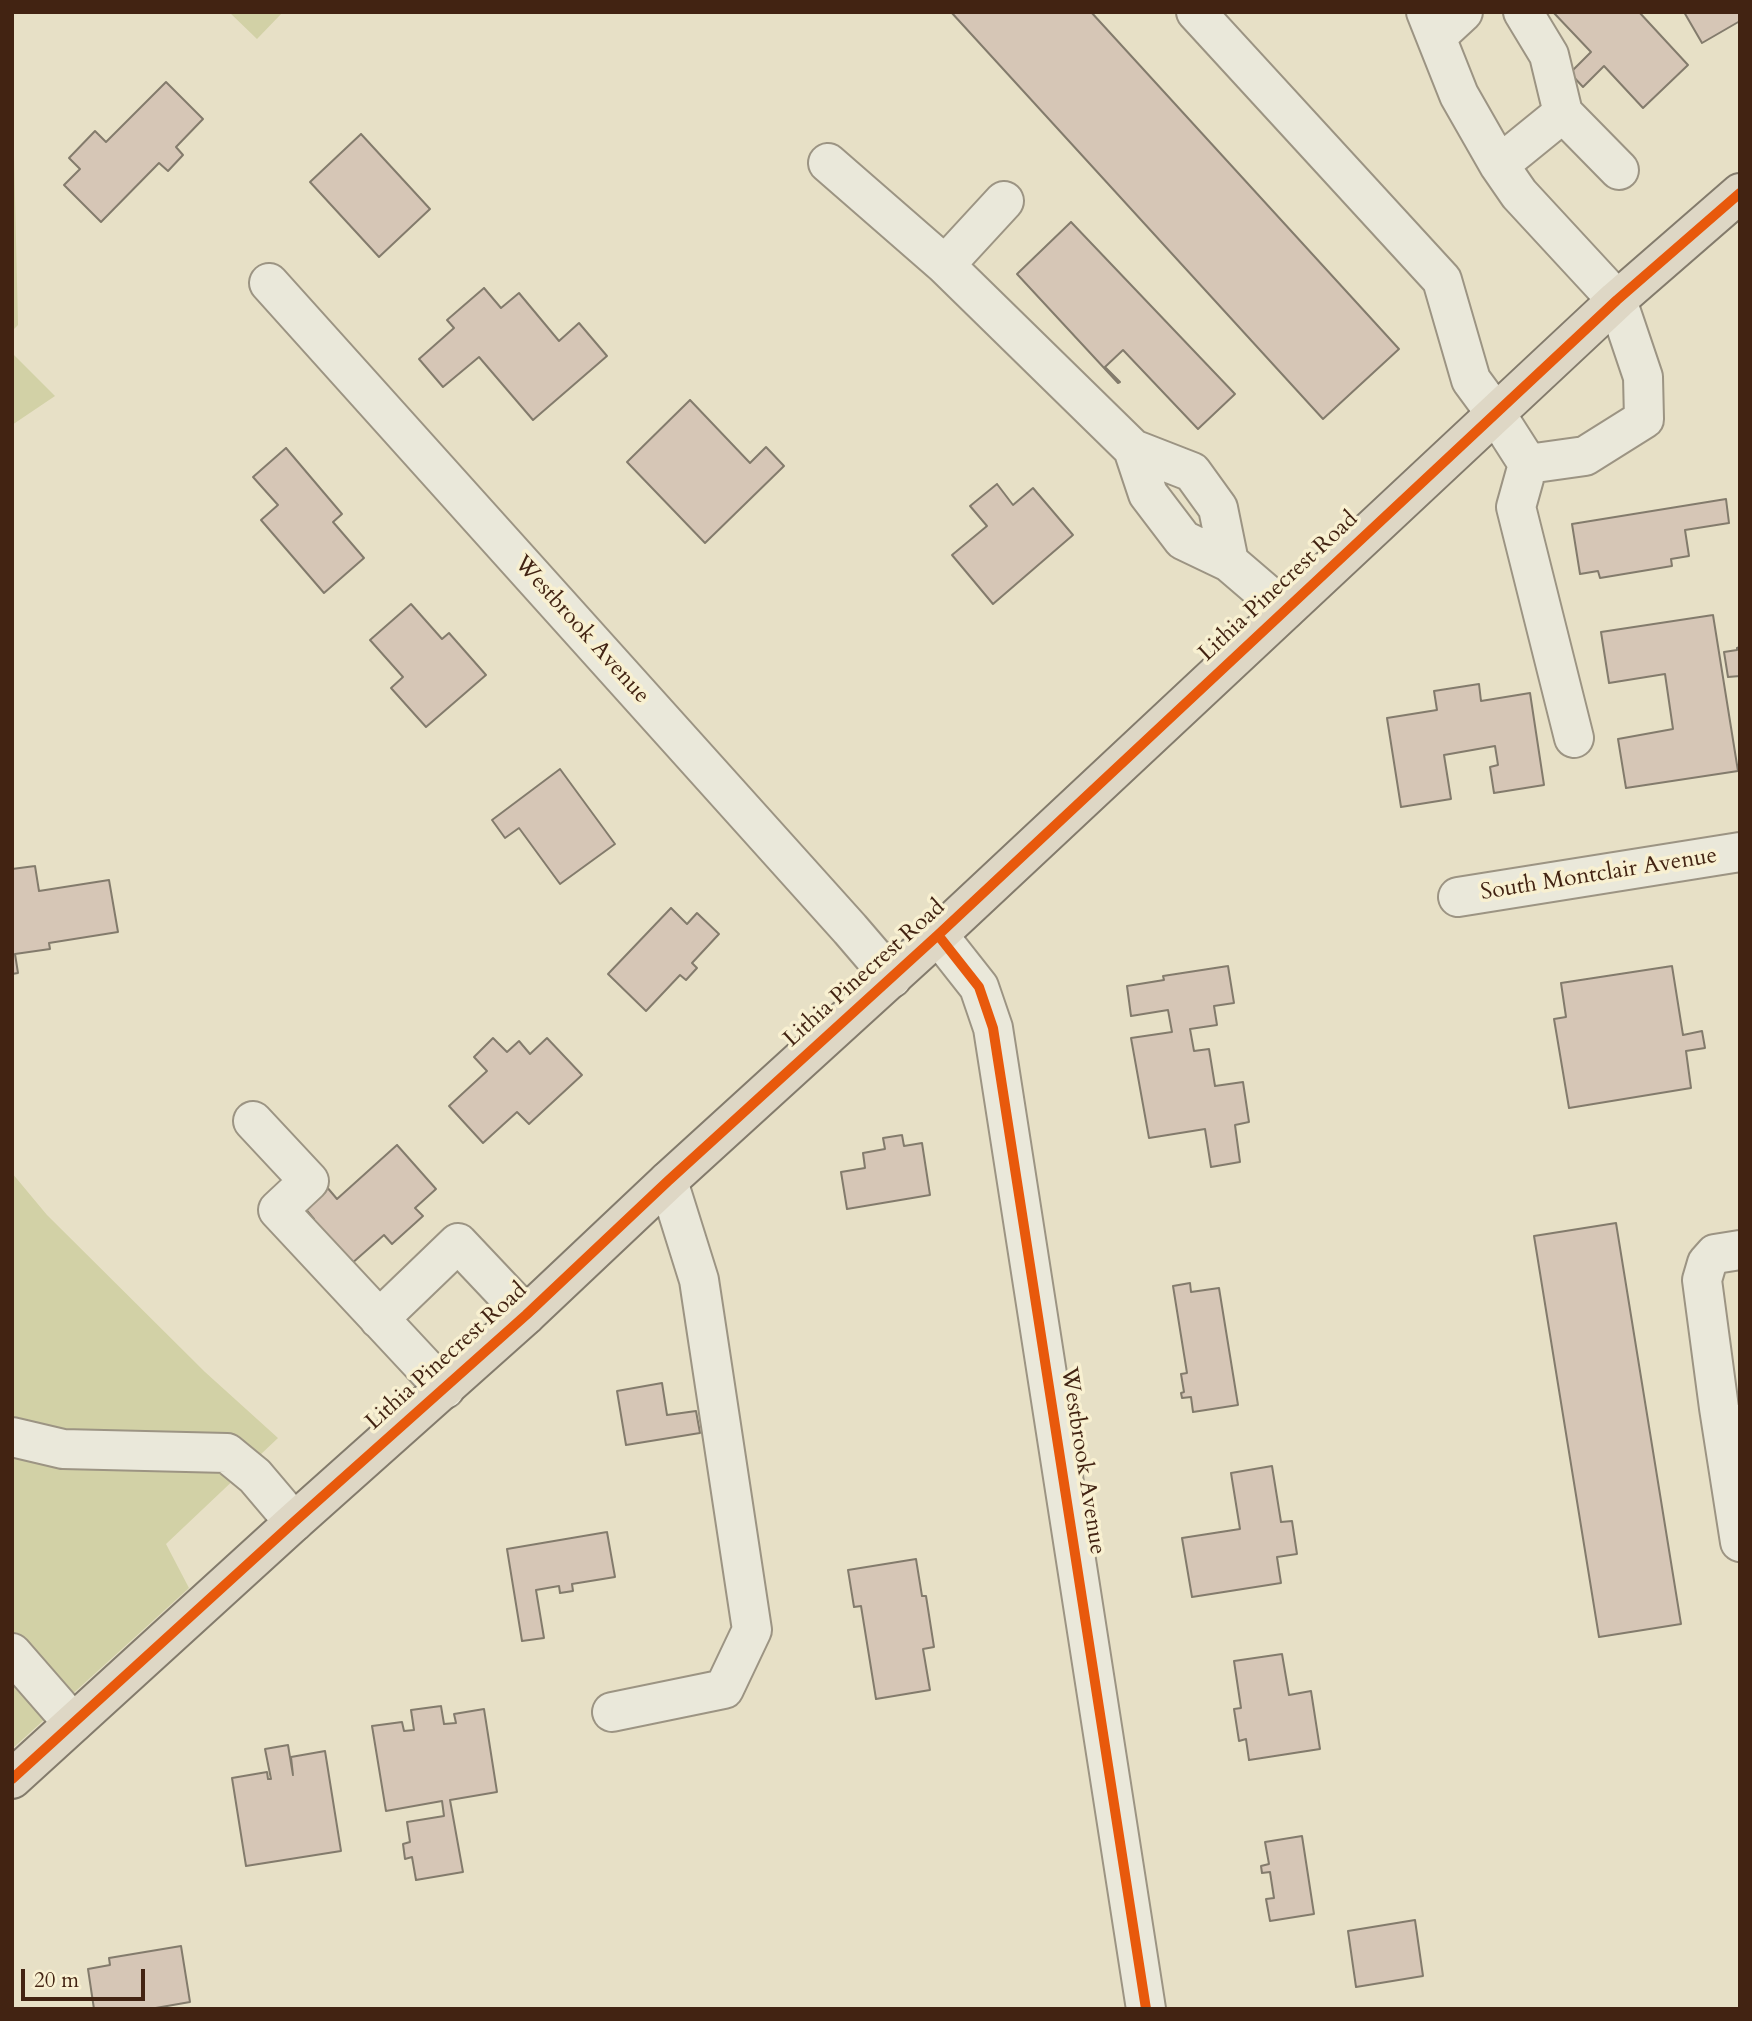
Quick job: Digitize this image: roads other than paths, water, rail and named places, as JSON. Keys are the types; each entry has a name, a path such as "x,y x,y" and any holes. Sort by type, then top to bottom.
{"main road":[{"name":"Lithia Pinecrest Road","path":"12,1779 526,1315 668,1181 938,936 1617,300 1740,193"}],"street":[{"path":"1196,12 1442,280 1471,380 1528,464 1516,507 1574,738"},
{"path":"1522,12 1549,55 1563,113 1619,170"},
{"path":"1441,21 1459,95 1519,194 1617,300 1643,377 1644,419 1585,456 1528,464"},
{"path":"1499,165 1563,113"},
{"path":"828,163 944,265 1133,449 1148,494 1183,540 1229,562 1285,610"},
{"path":"944,265 1004,201"},
{"name":"Westbrook Avenue","path":"269,283 892,978"},
{"name":"South Montclair Avenue","path":"1458,897 1740,852"},
{"name":"Westbrook Avenue","path":"938,936 978,987 993,1028 1146,2009"},
{"path":"253,1121 309,1181 278,1210 445,1389"},
{"path":"612,1712 724,1689 752,1630 699,1280 668,1181"},
{"path":"379,1319 458,1243 526,1315"},
{"path":"1740,1250 1715,1254 1707,1263 1702,1280 1740,1542"},
{"path":"12,1437 63,1449 226,1453 255,1476 294,1522"},
{"path":"12,1653 73,1724"}]}
